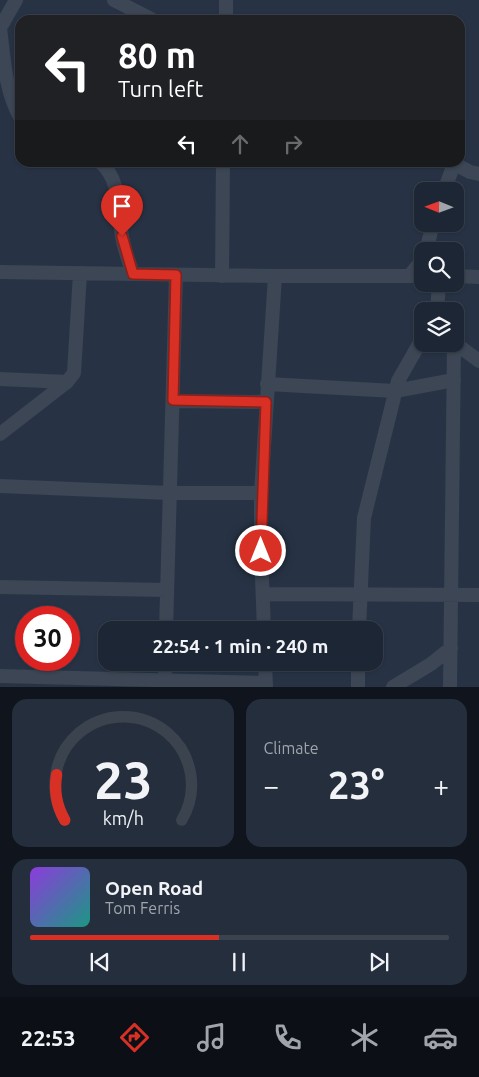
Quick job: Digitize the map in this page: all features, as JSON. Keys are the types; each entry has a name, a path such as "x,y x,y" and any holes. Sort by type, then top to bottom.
{"street":[{"path":"15,108 6,78 0,28 16,0"},
{"path":"114,0 143,15"},
{"path":"226,0 226,15"},
{"path":"106,167 115,183 122,236 133,274"},
{"path":"222,276 224,167"},
{"path":"447,182 451,167"},
{"path":"460,167 479,174"},
{"path":"0,272 222,276 414,275"},
{"path":"0,434 67,382 74,373 80,273"},
{"path":"166,621 176,275"},
{"path":"264,621 261,492 275,276"},
{"path":"464,276 479,277"},
{"path":"464,350 479,361"},
{"path":"359,621 364,518 377,472 395,392 402,374 415,352"},
{"path":"450,687 455,352"},
{"path":"0,379 67,382"},
{"path":"267,384 395,392 454,380"},
{"path":"173,400 266,402"},
{"path":"0,486 169,492 261,492"},
{"path":"0,587 166,590"},
{"path":"263,594 479,595"},
{"path":"394,687 431,664 451,648"},
{"path":"165,671 165,684"},
{"path":"0,676 165,684 266,685 265,671"},
{"path":"358,671 358,687"}],"route":[{"path":"122,236 133,274 176,275 173,400 266,402 261,492 261,551"}]}
